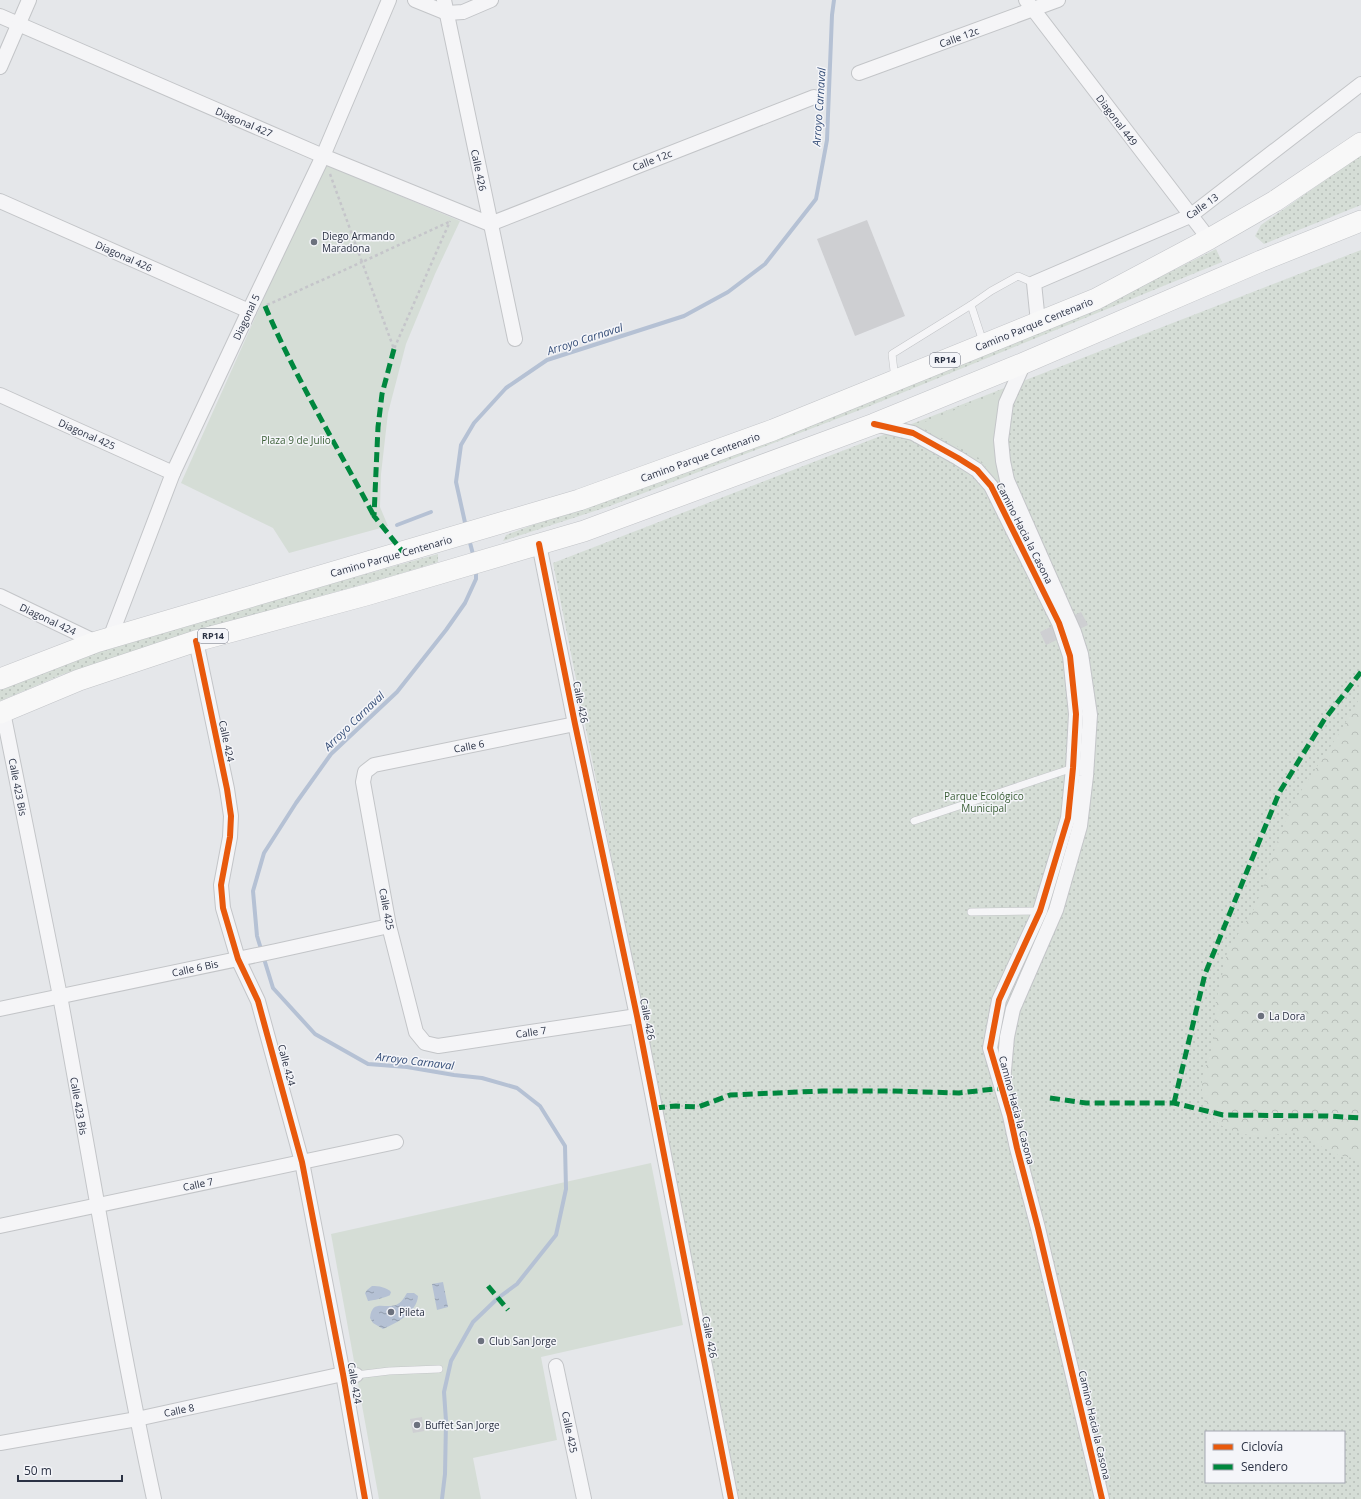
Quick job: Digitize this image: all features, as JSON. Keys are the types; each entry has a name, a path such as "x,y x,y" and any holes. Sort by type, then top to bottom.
{"main road":[{"name":"Camino Parque Centenario","path":"0,679 103,640 579,500 773,430 1096,299 1209,239 1275,200 1361,143"},
{"name":"RP14","path":"1,713 79,680 196,641 366,595 584,531 874,424 1024,363 1261,261 1361,221"}],"street":[{"path":"0,67 29,0"},
{"name":"Diagonal 5","path":"103,640 174,474 249,311 323,156 389,0"},
{"path":"415,0 463,12 491,0"},
{"name":"Calle 12c","path":"859,73 1030,5 1058,0"},
{"name":"Diagonal 449","path":"1030,5 1209,239"},
{"name":"Calle 426","path":"445,7 515,339"},
{"name":"Diagonal 427","path":"0,16 323,156 453,216 490,224"},
{"name":"Calle 13","path":"1034,283 1190,216 1361,84"},
{"name":"Calle 12c","path":"490,224 814,97"},
{"name":"Diagonal 426","path":"0,201 249,311"},
{"path":"1034,283 1038,322"},
{"name":"Camino Hacia la Casona","path":"1003,1088 1007,1037 1013,1009 1058,903 1080,826 1076,714 1068,634 1064,620 1008,480 1003,461 1001,440 1006,403 1024,363"},
{"name":"Diagonal 425","path":"0,395 174,474"},
{"name":"Camino Hacia la Casona","path":"874,424 913,433 977,470 991,486 1064,620"},
{"name":"Calle 426","path":"539,544 575,724 637,1016 731,1499"},
{"name":"Diagonal 424","path":"0,596 103,640"},
{"name":"Calle 424","path":"196,641 227,789 231,816 230,837 222,885 223,908 258,1001 302,1162 350,1374 365,1499"},
{"name":"Calle 423 Bis","path":"1,713 60,996 97,1206 137,1419 154,1499"},
{"name":"Calle 6","path":"365,772 374,765 575,724"},
{"name":"Calle 425","path":"365,772 363,782 389,926 416,1032 425,1042"},
{"name":"Camino Hacia la Casona","path":"1077,773 1068,818 1041,906 999,1000 990,1048 1003,1088 1038,1228 1102,1499"},
{"path":"1041,906 1058,903"},
{"name":"Calle 6 Bis","path":"0,1009 389,926"},
{"name":"Calle 7","path":"425,1042 438,1046 637,1016"},
{"name":"Calle 7","path":"0,1226 396,1142"},
{"name":"Calle 425","path":"556,1366 584,1499"},
{"name":"Calle 8","path":"0,1443 137,1419 350,1374"}],"lane":[{"path":"895,381 892,354 991,291 1018,276 1034,283"},
{"path":"971,305 983,344"},
{"path":"914,821 1077,773"},
{"path":"971,912 1041,906"},
{"path":"350,1374 389,1370 439,1369"}],"path":[{"path":"335,172 328,169 394,349 453,216"},
{"path":"443,218 453,216"},
{"path":"268,299 265,306 362,262 453,216"}],"green space":[{"path":"1361,155 1361,205 1264,244 1255,236 1261,225"},
{"name":"Plaza 9 de Julio","path":"324,164 460,221 435,274 406,344 388,413 381,474 380,507 388,526 289,553 273,528 181,483"},
{"path":"1216,249 1222,262 865,408 610,506 503,541 506,535 860,402 1026,335 1158,278"},
{"name":"Parque Ecológico Municipal","path":"1361,250 1361,1499 739,1499 553,563"},
{"path":"1010,388 999,439 1065,617 991,474 979,458 917,425"},
{"path":"438,554 438,562 169,639 61,675 0,701 0,690 88,652"},
{"path":"1361,696 1361,1160 1338,1155 1294,1133 1256,1136 1238,1133 1220,1125 1208,1111 1202,1095 1202,1077 1214,1041 1215,1006 1227,953 1254,909 1267,877 1271,859 1291,806 1340,732"},
{"name":"Club San Jorge","path":"651,1163 683,1325 541,1357 557,1440 473,1458 481,1499 379,1499 331,1234"}],"water":[{"name":"Pileta","path":"443,1282 448,1307 437,1310 432,1284"},
{"name":"Pileta","path":"372,1286 387,1289 391,1292 390,1295 368,1301 365,1293"},
{"name":"Pileta","path":"407,1293 414,1293 418,1296 417,1302 410,1312 394,1324 383,1329 373,1323 370,1318 373,1309 379,1306 396,1305 401,1302"}],"building":[{"path":"867,220 905,316 855,336 817,239"},
{"path":"1081,612 1088,625 1046,645 1040,632"},
{"name":"Buffet San Jorge","path":"422,1417 424,1431 413,1433 410,1419"}],"waterway":[{"name":"Arroyo Carnaval","path":"466,527 456,482 461,445 474,423 506,388 547,360 684,316 728,292 765,264 816,199 827,140 832,15 834,0"},
{"path":"397,525 431,512"},
{"name":"Arroyo Carnaval","path":"469,539 474,558"},
{"name":"Arroyo Carnaval","path":"442,1499 445,1474 446,1421 444,1392 451,1361 473,1322 498,1298 517,1284 556,1235 566,1189 565,1146 540,1106 517,1088 482,1078 407,1067 368,1064 315,1034 273,988 257,936 253,891 264,853 296,803 331,754 397,692 446,630 465,603 476,579 476,568"}],"marked path":[{"path":"265,306 303,386 374,516"},
{"path":"394,349 382,394 378,427 374,516 403,552"},
{"path":"1174,1103 1205,974 1279,793 1324,720 1361,672"},
{"path":"655,1108 676,1106 698,1107 730,1095 822,1091 959,1093 1003,1088"},
{"path":"1050,1098 1086,1103 1174,1103 1223,1115 1327,1116 1361,1118"},
{"path":"488,1286 508,1310"}],"cycle path":[{"path":"874,424 913,433 977,470 991,486 1059,623 1070,656 1076,714 1068,818 1040,911 999,1000 990,1048 1010,1116 1038,1228 1102,1499"},
{"path":"539,544 575,724 637,1016 731,1499"},
{"path":"196,641 227,789 231,816 230,837 221,885 223,908 238,959 258,1001 302,1162 343,1374 365,1499"}],"place":[{"name":"Diego Armando Maradona","path":"314,242"},
{"name":"La Dora","path":"1261,1016"},
{"name":"Pileta","path":"391,1312"},
{"name":"Club San Jorge","path":"481,1341"},
{"name":"Buffet San Jorge","path":"417,1425"}]}
